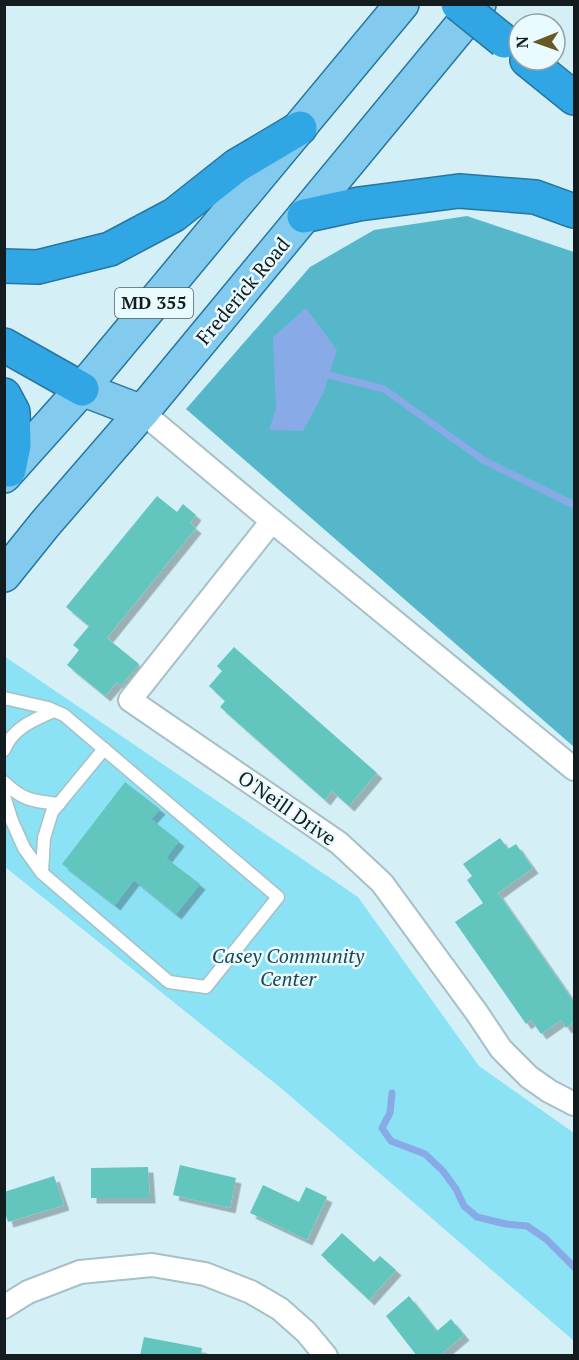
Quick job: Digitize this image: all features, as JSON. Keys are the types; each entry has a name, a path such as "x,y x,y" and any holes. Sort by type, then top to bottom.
{"highway":[{"path":"458,4 507,44"},
{"path":"542,72 574,98"},
{"path":"4,266 38,267 110,249 174,215 236,166 300,128"},
{"path":"304,216 359,204 459,191 534,197 574,211"},
{"path":"4,345 82,389"},
{"path":"4,395 13,412 14,445 7,473"}],"main road":[{"name":"MD 355","path":"7,473 82,389 402,4"},
{"name":"Frederick Road","path":"4,575 142,412 479,4"},
{"path":"82,389 142,412"}],"street":[{"path":"142,412 574,769"},
{"name":"O'Neill Drive","path":"272,521 130,700 339,843 382,883 501,1049 529,1077 574,1104"},
{"path":"4,1307 28,1292 80,1272 152,1265 205,1274 251,1293 280,1309 306,1332 326,1356"}],"lane":[{"path":"4,698 48,708 64,715 278,897 206,987 169,982 42,873 24,848 4,796"},
{"path":"4,750 17,731 30,721 54,711"},
{"path":"42,873 44,838 52,812 104,749"},
{"path":"4,782 15,793 32,800 59,804"}],"green space":[{"name":"Casey Community Center","path":"4,656 358,897 479,1066 574,1133 574,1341 282,1089 5,867"}],"shaded area":[{"path":"467,216 574,252 574,747 186,409 310,267 374,230"},
{"path":"306,308 337,350 323,394 303,431 269,430 276,408 273,337"}],"building":[{"path":"157,496 177,512 183,504 196,515 190,523 196,528 107,638 139,664 121,686 117,682 105,696 67,665 79,650 73,645 89,626 66,607"},
{"path":"234,647 377,773 349,806 332,791 325,800 220,707 225,701 209,686 222,671 217,666"},
{"name":"Casey Community Center","path":"125,782 160,809 151,819 179,841 166,858 200,884 176,914 134,880 115,905 62,864"},
{"path":"500,838 508,849 516,844 533,868 498,893 574,1002 574,1022 566,1028 561,1020 541,1034 531,1020 526,1024 455,922 483,903 467,880 472,876 463,864"},
{"path":"180,1165 236,1178 230,1208 173,1195"},
{"path":"148,1167 150,1198 91,1198 91,1168"},
{"path":"54,1176 64,1205 8,1222 4,1210 4,1192"},
{"path":"263,1185 299,1202 306,1187 327,1197 307,1240 250,1213"},
{"path":"342,1233 374,1262 380,1256 396,1270 369,1300 321,1255"},
{"path":"409,1296 437,1331 451,1319 464,1335 439,1356 417,1356 386,1316"},
{"path":"144,1337 202,1348 201,1356 140,1356"}],"waterway":[{"path":"329,375 384,389 483,460 574,505"},
{"path":"392,1093 390,1113 382,1128 391,1141 425,1154 443,1171 456,1189 464,1206 477,1217 527,1226 546,1239 574,1267"}]}
